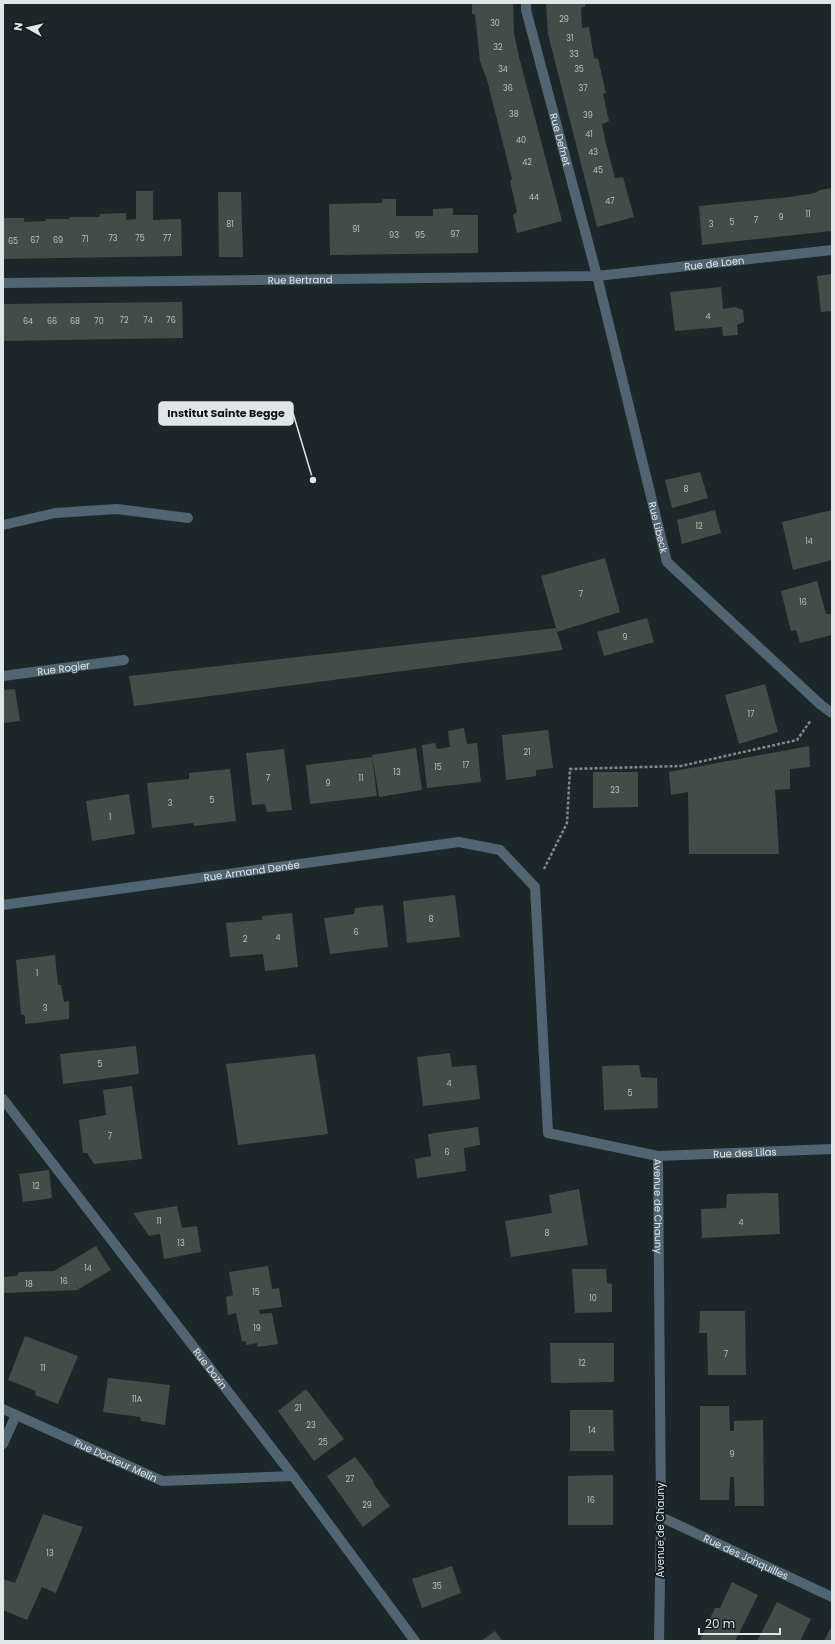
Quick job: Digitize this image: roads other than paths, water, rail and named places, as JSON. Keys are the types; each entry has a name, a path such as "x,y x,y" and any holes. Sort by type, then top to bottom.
{"street":[{"name":"Rue Defnet","path":"526,3 526,10 597,276"},
{"name":"Rue de Loen","path":"597,276 832,250"},
{"name":"Rue Bertrand","path":"3,283 597,276"},
{"name":"Rue Libeck","path":"597,276 667,562 821,705 832,713"},
{"path":"3,525 55,513 117,509 188,518"},
{"name":"Rue Rogier","path":"3,676 124,660"},
{"name":"Rue Armand Denée","path":"3,905 459,842 500,850"},
{"name":"Avenue de Chauny","path":"500,850 535,887 548,1133 658,1156 661,1517 660,1641"},
{"name":"Rue Dozin","path":"3,1099 293,1476 415,1641"},
{"name":"Rue des Lilas","path":"658,1156 832,1149"},
{"name":"Rue Docteur Melin","path":"3,1409 162,1481 293,1476"},
{"path":"3,1444 16,1415"},
{"name":"Rue des Jonquilles","path":"661,1517 832,1598"}],"place":[{"name":"Institut Sainte Begge","path":"313,480"}]}
